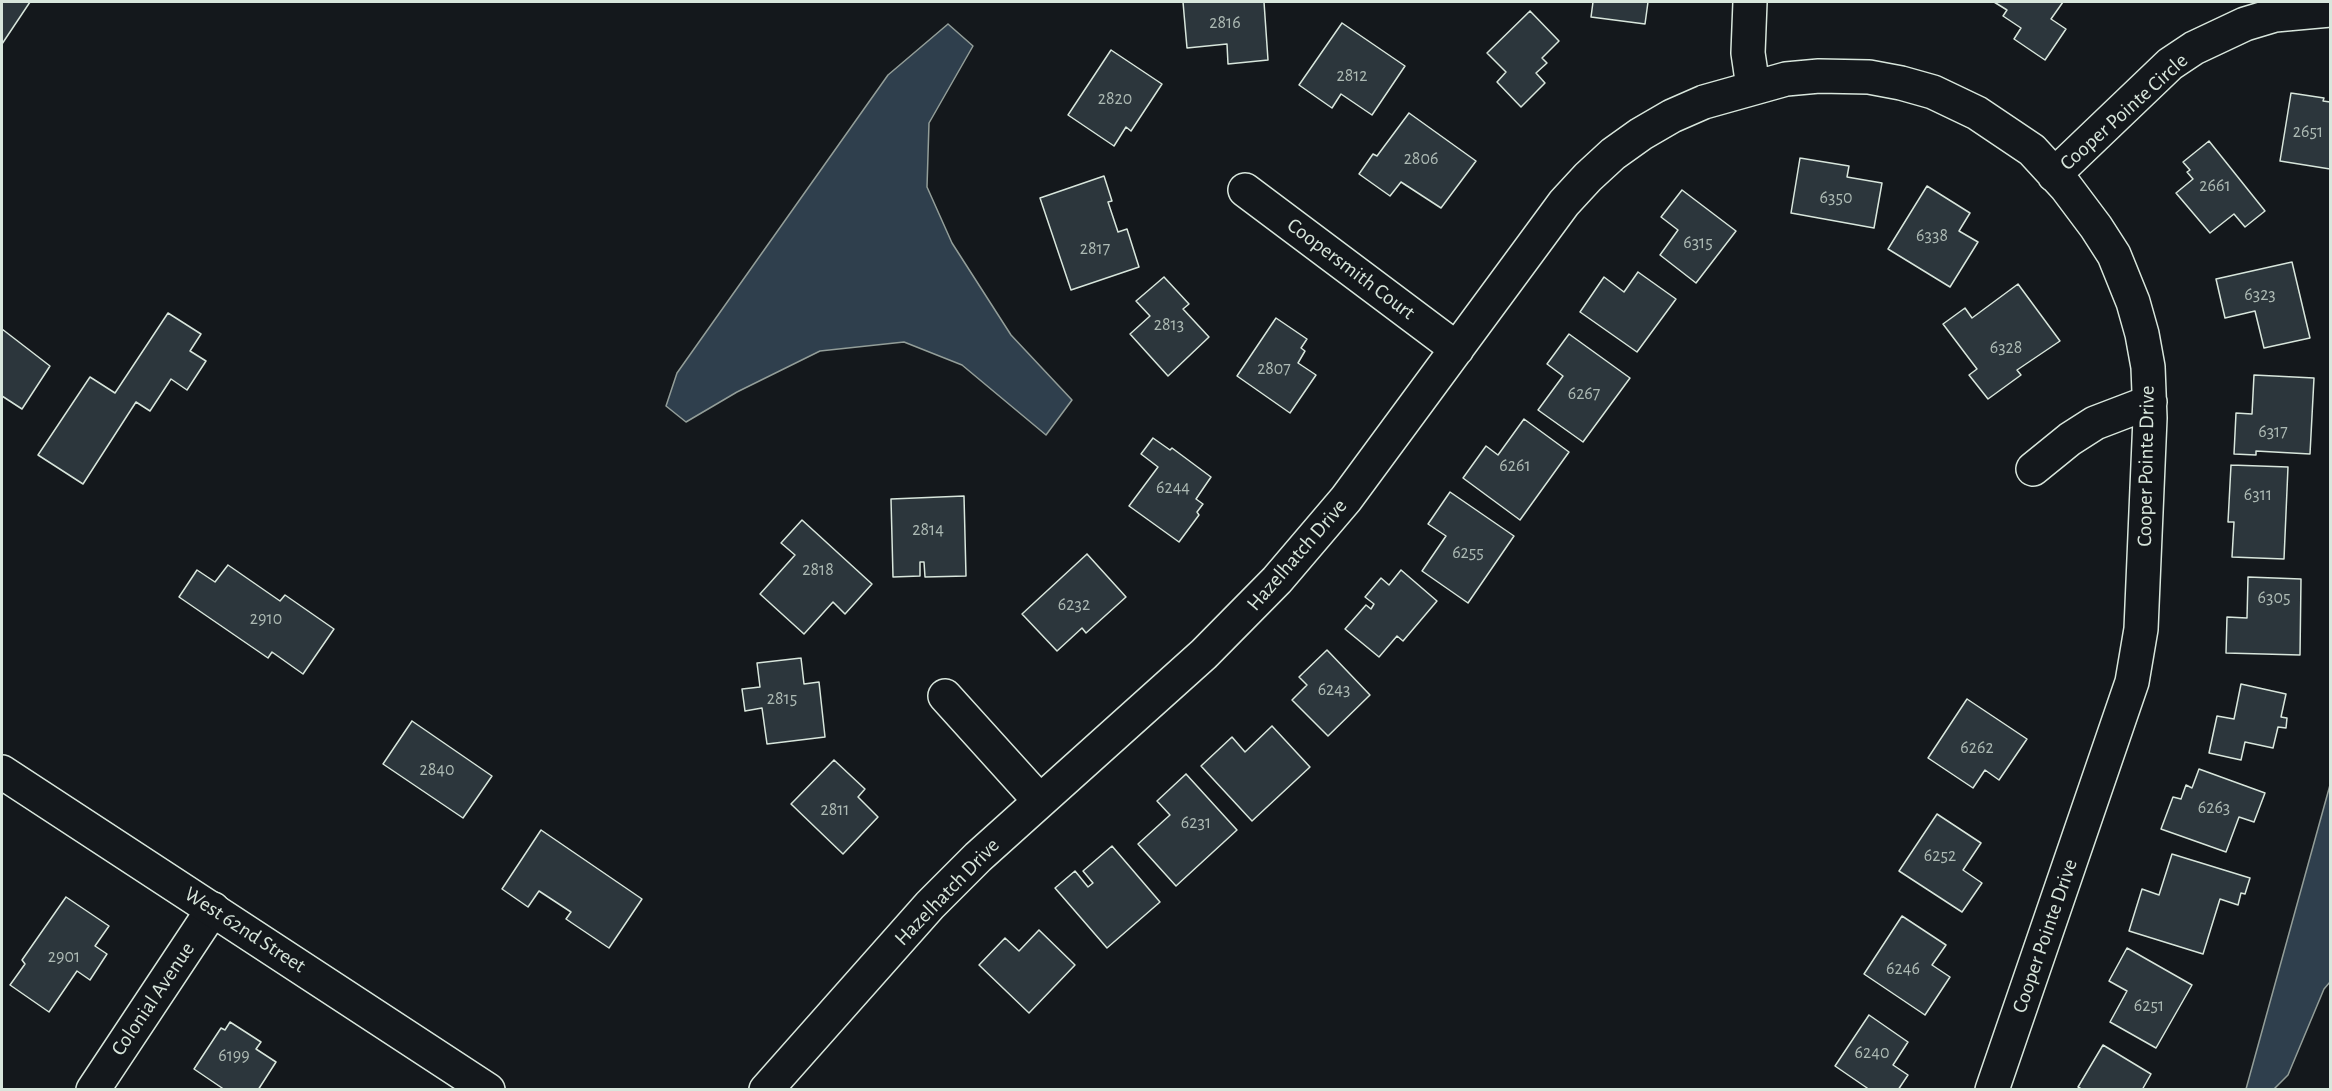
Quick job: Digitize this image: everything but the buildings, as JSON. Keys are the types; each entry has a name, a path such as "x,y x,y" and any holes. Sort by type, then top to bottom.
{"street":[{"path":"1750,2 1748,53 1753,87"},
{"name":"Cooper Pointe Circle","path":"2054,175 2170,64 2194,48 2245,24 2314,7"},
{"name":"Cooper Pointe Drive","path":"1753,87 1808,77 1852,76 1901,83 1933,92 1977,113 2032,150 2066,187 2096,227 2121,270 2142,334 2148,367 2150,402 2141,629 2132,682 1992,1089"},
{"name":"Hazelhatch Drive","path":"766,1089 930,905 1039,800 1204,654 1277,580 1346,499 1564,202 1600,165 1641,134 1672,116 1704,102 1753,87"},
{"name":"Coopersmith Court","path":"1245,190 1457,349"},
{"path":"2033,469 2070,439 2095,423 2150,402"},
{"path":"945,696 1039,800"},
{"name":"West 62nd Street","path":"2,772 488,1089"},
{"name":"Colonial Avenue","path":"93,1089 213,909"}],"water":[{"path":"948,24 973,46 929,123 927,187 952,243 1011,335 1072,400 1046,435 962,365 904,342 820,351 737,392 686,422 666,406 677,373 888,75"},
{"path":"2330,785 2330,982 2324,989 2288,1075 2274,1089 2246,1089"}]}
